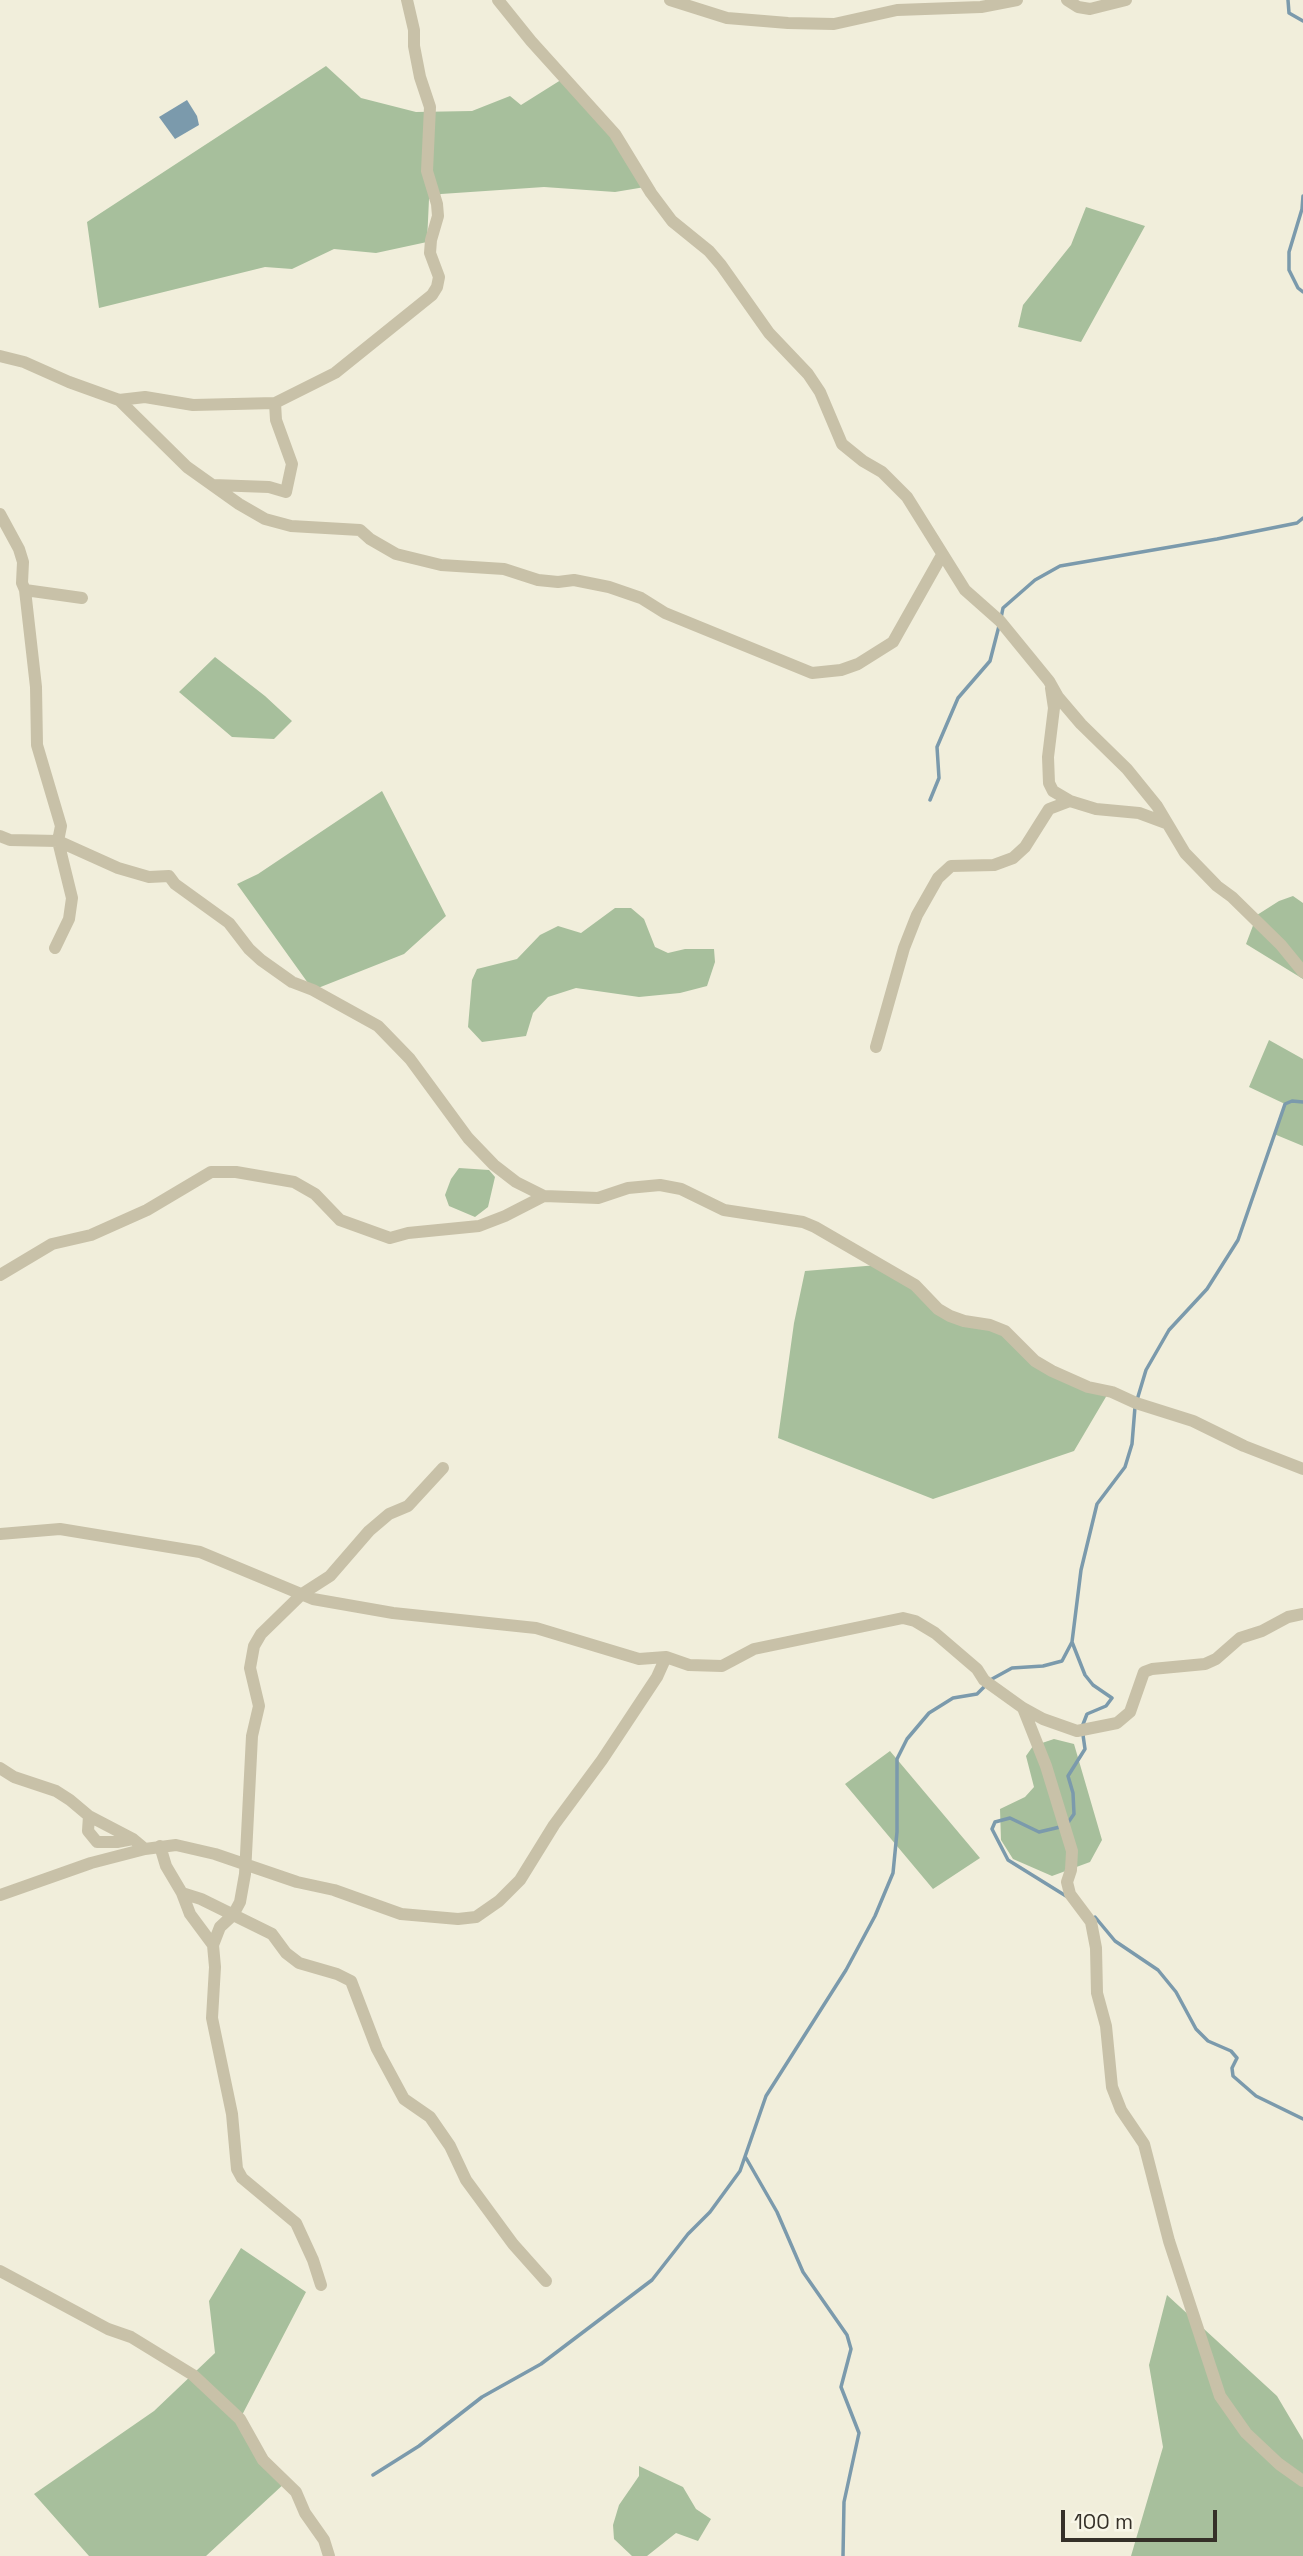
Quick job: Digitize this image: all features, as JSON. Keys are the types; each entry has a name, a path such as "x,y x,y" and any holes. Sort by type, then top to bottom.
{"street":[{"path":"119,400 145,397 193,405 275,403 335,373 432,295 439,278 430,246 437,225 437,204 427,171 430,107 420,77 407,0"},
{"path":"498,0 531,41 615,134 651,193 672,220 721,265 768,333 808,374 820,392 842,444 882,472 906,497 965,590 1000,621 1081,724 1133,777 1157,806 1192,860 1281,945 1303,972"},
{"path":"670,0 727,18 834,24 897,10 981,7 1017,0"},
{"path":"1067,0 1077,7 1090,9 1126,0"},
{"path":"0,355 119,400 187,467 265,519 291,526 360,530 396,554 441,565 504,569 538,580 574,580 609,587 641,598 683,621 812,673 841,670 858,664 893,642 942,555"},
{"path":"213,485 269,487 286,492 292,464 276,420 275,403"},
{"path":"0,514 23,562 22,583 36,687 37,745 61,826 58,841 72,898 69,919 55,948"},
{"path":"25,590 82,598"},
{"path":"1049,681 1054,708 1048,757 1049,783 1053,791 1070,801 1096,809 1139,813 1166,823"},
{"path":"876,1047 901,957 917,915 938,878 951,866 994,865 1013,858 1025,847 1049,809 1070,801"},
{"path":"0,836 10,840 58,841 118,868 149,877 169,876 174,884 229,923 261,960 292,982 313,990 378,1026 410,1059 468,1138 494,1166 516,1182 544,1196 598,1198 628,1188 660,1185 681,1189 724,1210 803,1222 915,1285 938,1309 950,1316 1005,1331 1035,1361 1052,1371 1088,1387 1112,1392 1193,1422 1303,1469"},
{"path":"0,1275 52,1244 91,1235 147,1210 211,1172 236,1172 294,1182 314,1194 340,1220 390,1238 408,1233 479,1226 544,1196"},
{"path":"321,2286 313,2260 296,2223 242,2178 237,2169 232,2114 212,2018 215,1967 213,1945 220,1927 240,1902 252,1736 259,1706 250,1668 261,1634 302,1594 330,1576 369,1531 389,1514 408,1506 443,1468"},
{"path":"0,1534 60,1529 200,1552 313,1599 393,1613 536,1628 639,1659 666,1657 688,1665 722,1666 754,1649 903,1618 915,1621 935,1633 976,1669 984,1681 1023,1708 1042,1720 1077,1731 1118,1723 1130,1712 1140,1677 1144,1672 1205,1664 1216,1659 1240,1638 1262,1631 1288,1617 1303,1614"},
{"path":"0,1895 91,1863 160,1846 181,1845 297,1882 334,1890 401,1914 458,1919 476,1917 499,1901 520,1880 554,1825 602,1760 657,1677 666,1657"},
{"path":"1023,1708 1046,1766 1072,1851 1067,1882 1070,1894 1091,1922 1096,1948 1097,1993 1106,2026 1112,2087 1121,2109 1144,2144 1169,2241 1220,2396 1247,2433 1279,2464 1303,2481"},
{"path":"0,1768 13,1777 56,1791 89,1816 133,1839 145,1849"},
{"path":"89,1816 88,1832 97,1842 133,1839"},
{"path":"160,1846 166,1866 193,1919 213,1945"},
{"path":"182,1893 272,1934 286,1953 299,1963 338,1974 351,1982 377,2049 404,2099 430,2117 450,2146 466,2180 513,2244 546,2281"},
{"path":"0,2271 108,2329 131,2337 194,2375 240,2420 263,2460 296,2492 305,2513 324,2540 329,2556"}],"green space":[{"path":"326,66 361,98 416,112 472,111 510,96 521,105 564,78 651,186 615,192 544,187 441,194 429,199 427,242 376,253 334,249 292,269 265,267 99,308 87,222"},
{"path":"1086,207 1145,226 1081,342 1018,327 1023,305 1071,245"},
{"path":"215,657 292,721 274,739 232,737 179,692"},
{"path":"382,791 446,916 404,954 313,990 237,884 258,874"},
{"path":"1293,896 1303,903 1303,979 1246,944 1257,915 1279,901"},
{"path":"615,908 631,908 644,919 655,947 668,953 685,949 714,949 715,962 707,986 680,993 639,997 576,988 548,997 533,1013 526,1036 482,1042 468,1027 472,980 477,969 517,959 540,935 558,926 581,933"},
{"path":"1269,1040 1303,1059 1303,1146 1274,1134 1285,1104 1249,1087"},
{"path":"459,1168 489,1170 495,1177 488,1207 475,1217 449,1206 445,1195"},
{"path":"878,1265 915,1286 943,1314 999,1328 1034,1362 1110,1390 1074,1451 933,1499 778,1438 794,1323 805,1271"},
{"path":"1054,1739 1074,1744 1102,1840 1090,1862 1052,1876 1013,1859 1001,1840 1000,1809 1025,1797 1034,1787 1026,1756 1033,1746"},
{"path":"890,1751 980,1858 933,1889 845,1784"},
{"path":"241,2248 306,2292 240,2419 286,2482 206,2556 89,2556 34,2494 154,2411 215,2353 209,2301"},
{"path":"1167,2295 1277,2396 1303,2440 1303,2556 1131,2556 1163,2447 1149,2365"},
{"path":"639,2466 683,2487 696,2509 711,2519 698,2541 676,2533 647,2556 632,2556 614,2539 613,2525 619,2505 639,2476"}],"water":[{"path":"187,100 199,125 175,139 159,117"}],"waterway":[{"path":"1288,0 1289,13 1303,21"},
{"path":"1303,196 1302,209 1289,252 1289,270 1303,292"},
{"path":"1001,618 1003,608 1035,580 1060,566 1217,539 1297,523 1303,518"},
{"path":"930,800 939,778 937,747 958,698 990,661 999,626"},
{"path":"1137,1400 1146,1370 1169,1330 1207,1289 1238,1240 1285,1104 1292,1101 1303,1102"},
{"path":"373,2475 419,2446 482,2397 541,2364 652,2280 688,2234 710,2212 740,2171 766,2096 846,1970 875,1916 893,1873 897,1832 897,1759 907,1739 929,1713 953,1698 977,1694 992,1679 1012,1668 1043,1666 1062,1661 1072,1642 1081,1570 1097,1504 1125,1467 1132,1444 1135,1407"},
{"path":"1072,1642 1085,1675 1093,1685 1112,1698 1106,1706 1087,1714 1082,1727"},
{"path":"1067,1824 1074,1814 1073,1793 1068,1776 1085,1749 1083,1735"},
{"path":"1060,1827 1039,1832 1010,1818 995,1822 992,1829 1008,1860 1066,1896"},
{"path":"1095,1917 1115,1941 1158,1970 1176,1992 1196,2029 1208,2041 1231,2051 1237,2058 1232,2068 1233,2076 1256,2096 1303,2119"},
{"path":"746,2158 777,2212 803,2272 847,2335 851,2349 841,2387 859,2433 844,2502 843,2556"}]}
